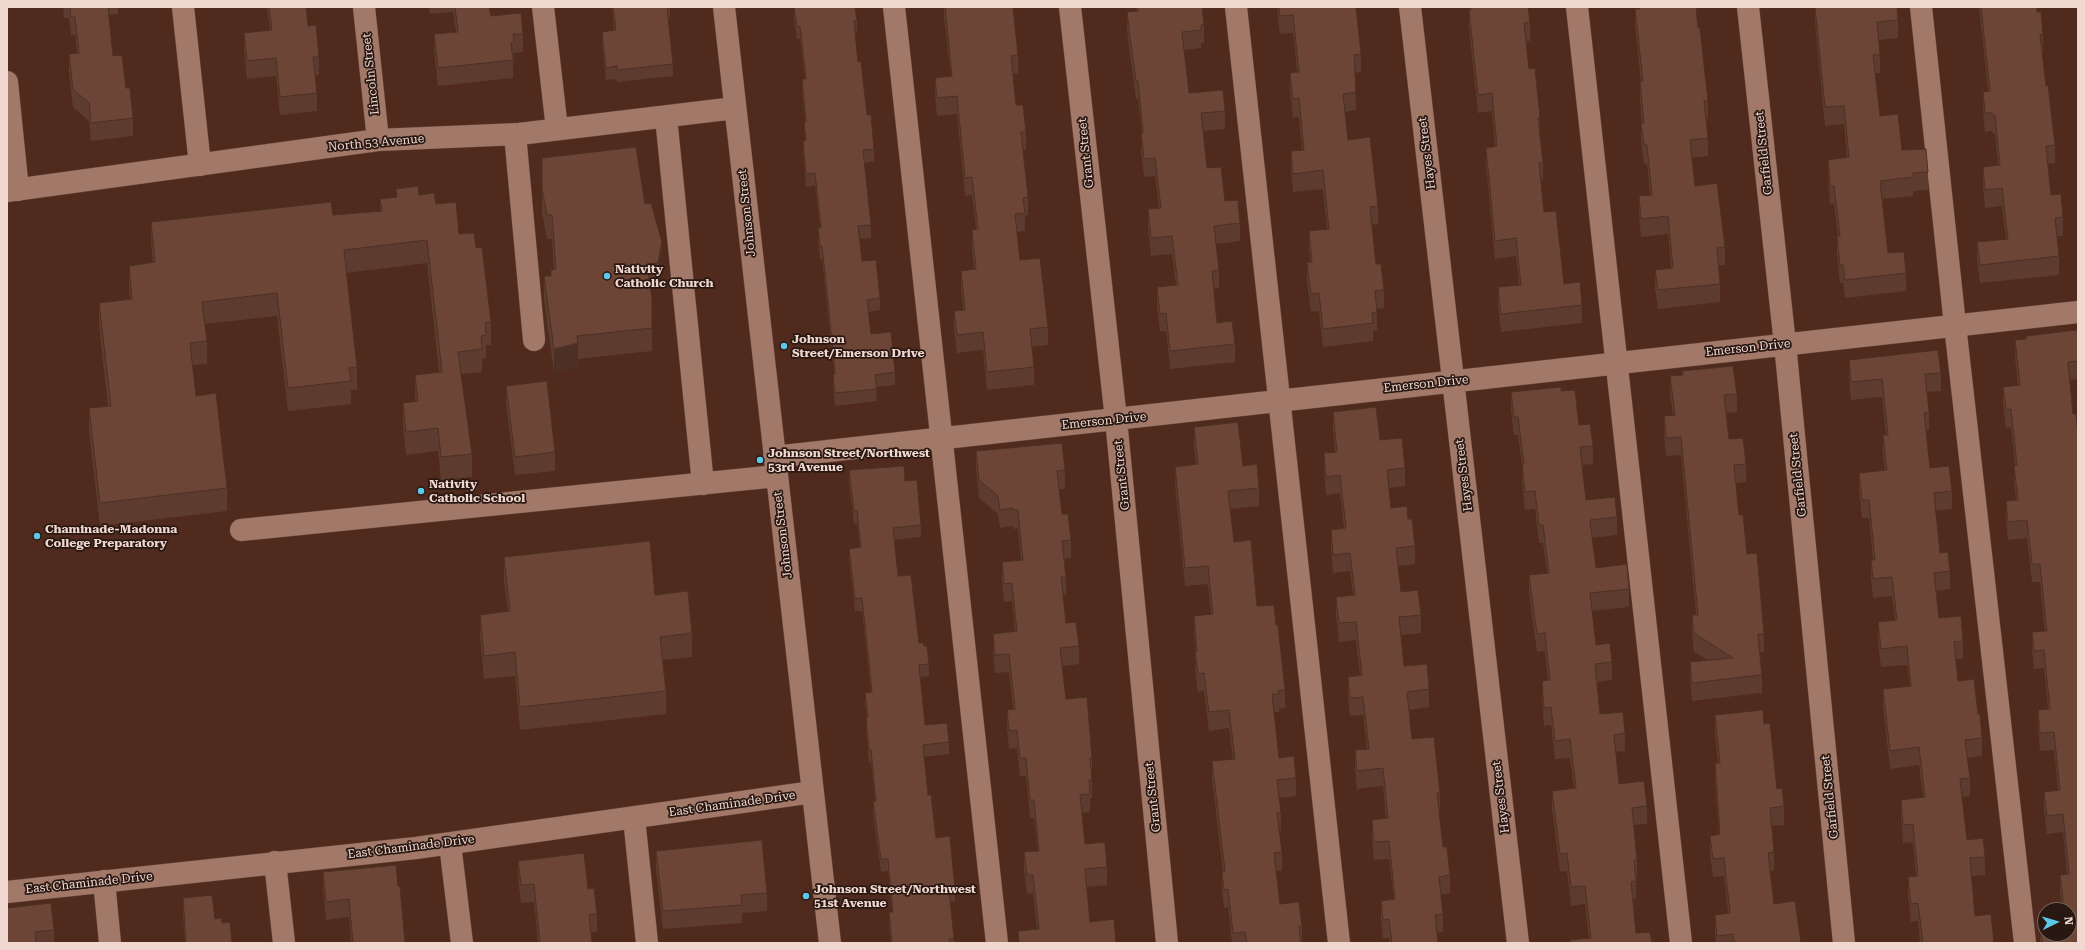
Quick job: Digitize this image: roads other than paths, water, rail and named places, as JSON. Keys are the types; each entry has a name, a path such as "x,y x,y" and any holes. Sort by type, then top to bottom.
{"street":[{"path":"183,7 200,165"},
{"name":"Lincoln Street","path":"364,7 378,140"},
{"path":"543,7 556,129"},
{"name":"Johnson Street","path":"724,7 830,943"},
{"path":"894,7 943,439 997,943"},
{"name":"Grant Street","path":"1070,7 1116,420 1168,943"},
{"path":"1236,7 1339,943"},
{"name":"Hayes Street","path":"1410,7 1518,943"},
{"path":"1577,7 1615,363 1681,943"},
{"name":"Garfield Street","path":"1748,7 1785,344 1844,943"},
{"path":"1921,7 1955,325 2025,943"},
{"path":"7,82 13,191"},
{"name":"North 53 Avenue","path":"13,191 378,140 514,134 735,108"},
{"path":"666,116 703,484"},
{"path":"514,134 534,340"},
{"name":"Emerson Drive","path":"241,530 703,484 776,467 943,439 2078,312"},
{"name":"East Chaminade Drive","path":"7,892 450,844 813,792"},
{"path":"634,818 647,943"},
{"path":"450,844 462,943"},
{"path":"275,862 284,943"},
{"path":"104,881 110,943"}],"place":[{"name":"Nativity Catholic Church","path":"607,276"},
{"name":"Johnson Street/Emerson Drive","path":"784,346"},
{"name":"Johnson Street/Northwest 53rd Avenue","path":"760,460"},
{"name":"Nativity Catholic School","path":"421,491"},
{"name":"Chaminade-Madonna College Preparatory","path":"37,536"},
{"name":"Johnson Street/Northwest 51st Avenue","path":"806,896"}]}
